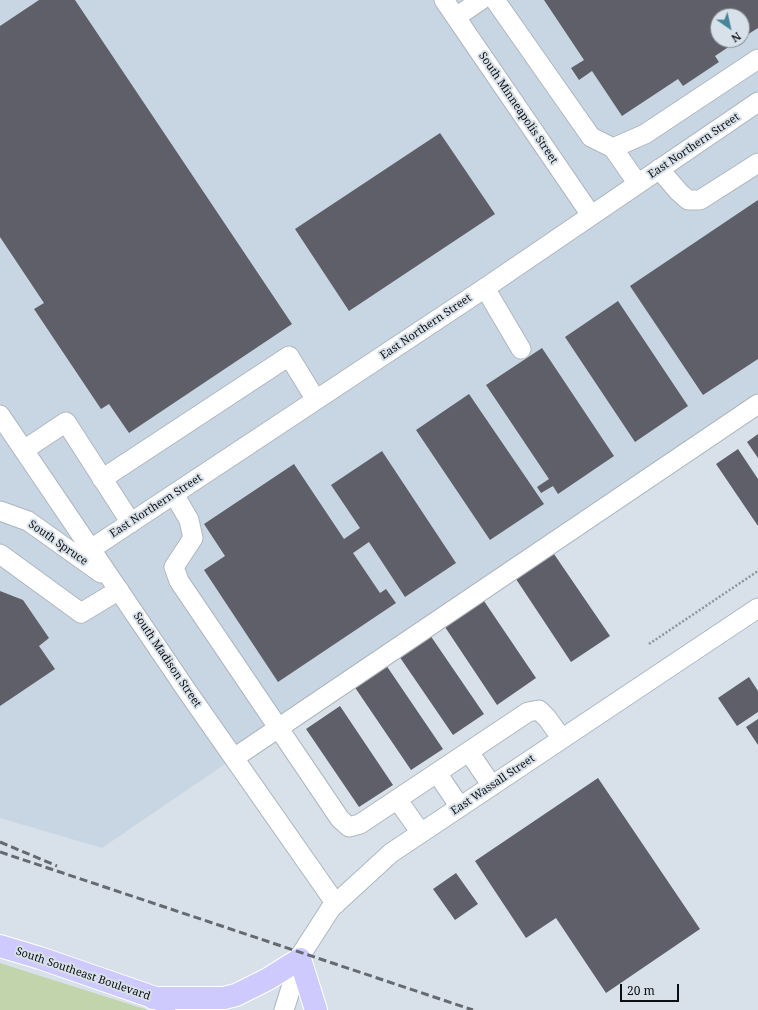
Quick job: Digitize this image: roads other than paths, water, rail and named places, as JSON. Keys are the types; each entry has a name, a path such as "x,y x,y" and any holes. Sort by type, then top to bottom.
{"main road":[{"name":"South Southeast Boulevard","path":"0,946 40,958 189,1010"},
{"path":"154,998 224,998 236,995 268,979 300,959 316,1010"}],"street":[{"name":"South Minneapolis Street","path":"444,0 591,215"},
{"path":"456,17 481,0"},
{"path":"495,0 591,137 613,148 638,184"},
{"path":"613,148 645,134 758,59"},
{"name":"East Northern Street","path":"91,549 485,288 758,102"},
{"path":"659,169 688,200 700,200 758,163"},
{"path":"485,288 521,349"},
{"path":"102,479 289,356 316,400"},
{"path":"234,758 758,404"},
{"name":"South Madison Street","path":"0,415 234,758 336,904"},
{"path":"24,450 66,422 131,523"},
{"path":"174,494 189,520 194,538 174,567 179,581 340,819 349,827 360,824 528,712 539,710 547,718 562,739"},
{"name":"South Spruce","path":"0,511 28,521 116,586"},
{"path":"0,554 81,613 116,586"},
{"name":"East Wassall Street","path":"284,1010 302,953 331,908 391,853 758,608"},
{"path":"469,752 492,786"},
{"path":"437,773 460,807"},
{"path":"397,799 421,833"}],"railway":[{"path":"0,842 57,866"},
{"path":"0,852 473,1010"}]}
